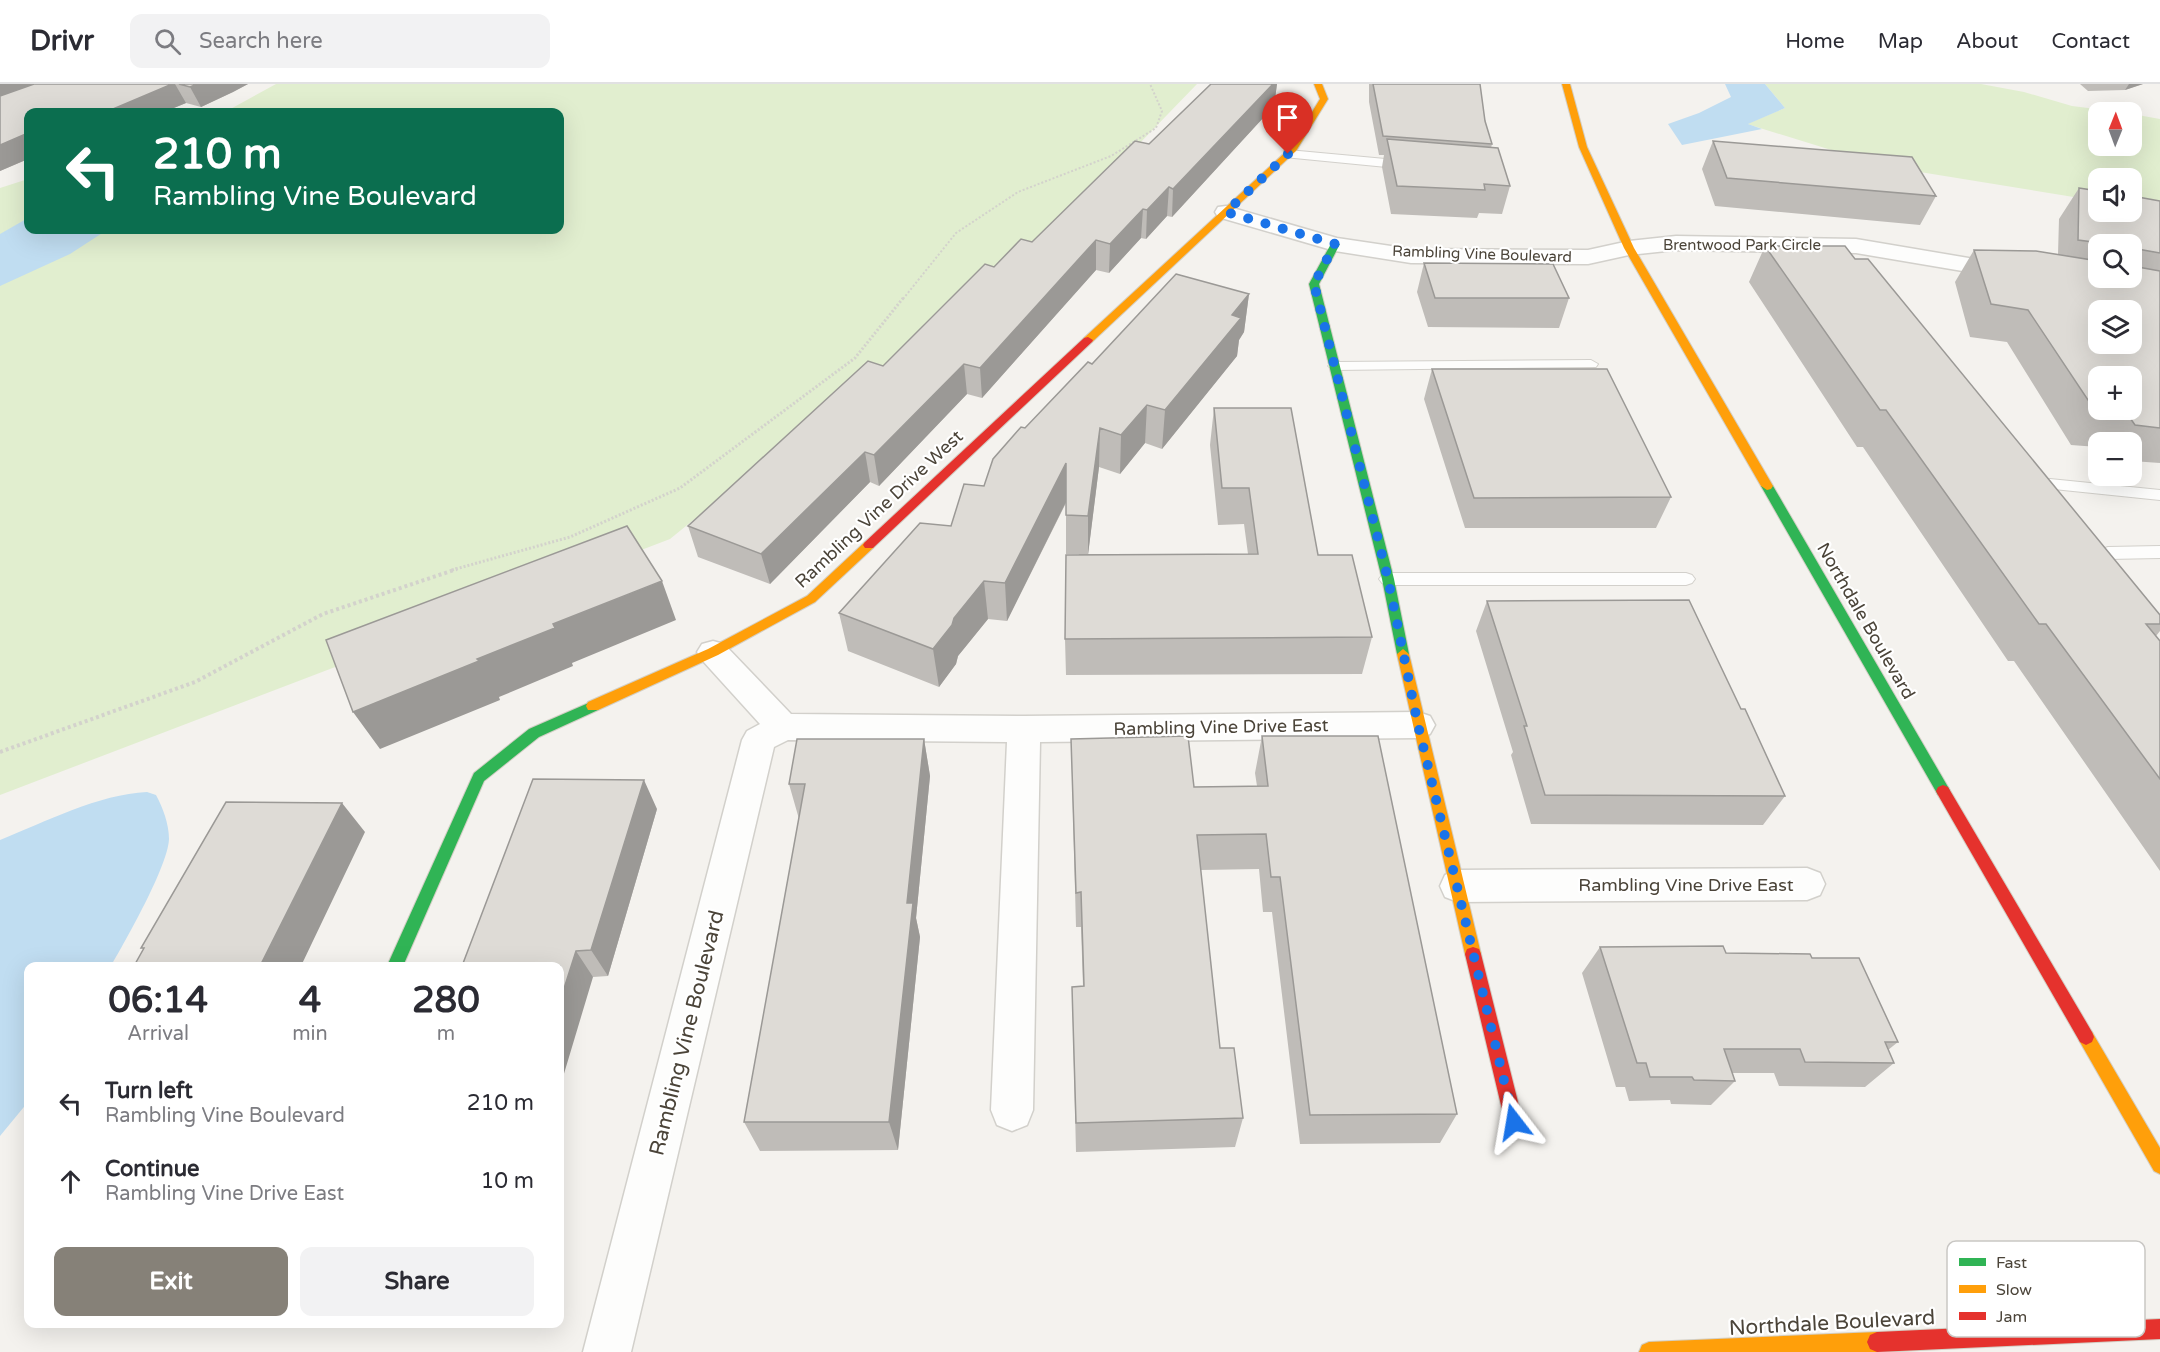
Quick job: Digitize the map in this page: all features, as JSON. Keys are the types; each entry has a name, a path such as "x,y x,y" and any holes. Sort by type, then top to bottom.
{"street":[{"name":"Rambling Vine Drive West","path":"397,962 479,777 534,733 713,652 811,599 1288,154 1324,99 1318,84"},
{"name":"Northdale Boulevard","path":"1566,84 1583,147 1629,248 2160,1165"},
{"name":"Rambling Vine Boulevard","path":"1226,212 1335,244 1411,256 1588,257 1629,248"},
{"name":"Brentwood Park Circle","path":"1629,248 1676,243 1856,246 2031,276"},
{"path":"1335,244 1314,284 1388,579 1418,725 1514,1122"},
{"path":"1856,246 1878,273"},
{"path":"2043,474 2072,510"},
{"path":"2100,545 2130,581"},
{"path":"713,652 783,727"},
{"name":"Rambling Vine Drive East","path":"783,727 1024,729 1418,725"},
{"name":"Rambling Vine Boulevard","path":"607,1352 759,741 783,727"},
{"path":"1012,1110 1024,729"},
{"name":"Rambling Vine Drive East","path":"1458,886 1807,884"},
{"name":"Northdale Boulevard","path":"2145,1330 2160,1329"},
{"name":"Northdale Boulevard","path":"1649,1352 1982,1337"}],"lane":[{"path":"1288,154 1422,166"},
{"path":"1335,366 1590,364"},
{"path":"2043,474 2160,495"},
{"path":"2100,545 2160,552"},
{"path":"1388,579 1686,579"}],"path":[{"path":"0,752 195,682 323,614 452,570 570,537 680,488 855,358 956,233 1018,192 1111,156 1156,128 1162,111 1150,84"}],"green space":[{"path":"276,84 1197,84 1078,207 670,539 0,795 0,188 24,180 24,234 564,234 564,108 232,108"},
{"path":"1765,84 1981,84 2088,108 2088,156 2142,156 2142,116 2160,119 2160,211 2142,208 2142,168 2088,168 2088,199 1883,166 1747,124 1785,108"}],"water":[{"path":"1725,84 1765,84 1785,108 1748,124 1762,129 1682,145 1668,124 1699,113 1731,97"},
{"path":"24,220 24,234 101,234 70,254 0,286 0,234"},
{"path":"147,792 156,795 161,805 169,833 162,867 136,922 113,962 24,962 24,1107 0,1136 0,840 91,803"}],"building":[{"path":"34,84 172,84 115,108 24,108 24,135 0,145 0,96"},
{"path":"179,84 197,84 190,87"},
{"path":"1211,84 1273,84 1173,189 1169,187 1147,210 1143,209 1110,244 1096,240 980,368 964,364 874,455 865,452 761,554 688,526 868,361 883,366 985,264 994,267 1021,239 1032,242 1135,141 1149,144"},
{"path":"1373,84 1480,84 1485,121 1492,144 1383,136"},
{"path":"1387,139 1498,148 1510,186 1484,184 1485,190 1397,186"},
{"path":"1713,141 1912,157 1936,196 1727,178"},
{"path":"2079,188 2088,189 2088,222 2142,222 2142,198 2160,201 2160,253 2142,250 2142,234 2088,234 2088,241 2078,240"},
{"path":"1765,246 1845,246 1855,259 1868,259 2160,615 2160,624 2146,624 2160,641 2160,779 2046,624 2039,624 1886,410 1880,410"},
{"path":"1974,250 2036,251 2088,259 2088,288 2142,288 2142,268 2160,271 2160,428 2135,425 2132,420 2142,420 2142,366 2088,366 2088,400 2028,310 1991,304"},
{"path":"1424,263 1553,264 1569,298 1435,298"},
{"path":"1176,274 1249,294 1232,315 1241,318 1165,410 1147,405 1121,435 1100,428 1088,516 1066,515 1066,463 1005,583 984,581 933,649 839,613 920,523 951,526 964,484 984,486 993,459 1021,427 1025,428 1088,362 1092,364"},
{"path":"1432,369 1607,369 1671,497 1474,498"},
{"path":"1214,408 1291,408 1318,555 1352,555 1372,637 1065,639 1066,555 1258,554 1249,488 1222,488"},
{"path":"627,526 662,581 553,624 555,628 353,712 326,640"},
{"path":"1689,600 1741,709 1745,709 1785,796 1545,795 1524,726 1527,726 1487,601"},
{"path":"1188,736 1194,787 1268,786 1262,736 1378,736 1457,1114 1310,1115 1280,877 1271,877 1266,834 1197,835 1220,1048 1234,1048 1243,1118 1076,1123 1072,987 1084,986 1081,892 1076,893 1071,739"},
{"path":"797,739 924,739 907,903 913,903 889,1122 744,1122 805,784 789,784"},
{"path":"533,779 644,780 591,950 576,951 564,988 564,962 464,962"},
{"path":"226,802 342,803 262,962 136,962 144,948 141,948"},
{"path":"1723,946 1726,953 1810,954 1812,958 1859,958 1898,1042 1885,1042 1894,1063 1805,1062 1800,1049 1724,1049 1735,1081 1694,1080 1692,1077 1650,1077 1646,1063 1637,1063 1600,947"}],"traffic: fast":[{"path":"1335,244 1314,284 1388,579 1403,654"},
{"path":"1767,486 1943,791"},
{"path":"397,962 479,777 534,733 593,706"}],"traffic: slow":[{"path":"1088,340 1293,149 1324,99 1318,84"},
{"path":"1566,84 1583,147 1629,248 1767,486"},
{"path":"593,706 713,652 811,599 869,545"},
{"path":"1403,654 1473,954"},
{"path":"2086,1037 2160,1165"},
{"path":"1649,1352 1877,1342"}],"traffic: jam":[{"path":"869,545 1088,340"},
{"path":"1943,791 2086,1037"},
{"path":"1473,954 1514,1122"},
{"path":"2145,1330 2160,1329"},
{"path":"1877,1342 1986,1337"}],"route":[{"path":"1288,154 1226,212 1335,244 1314,284 1388,579 1418,725 1514,1122"}]}
